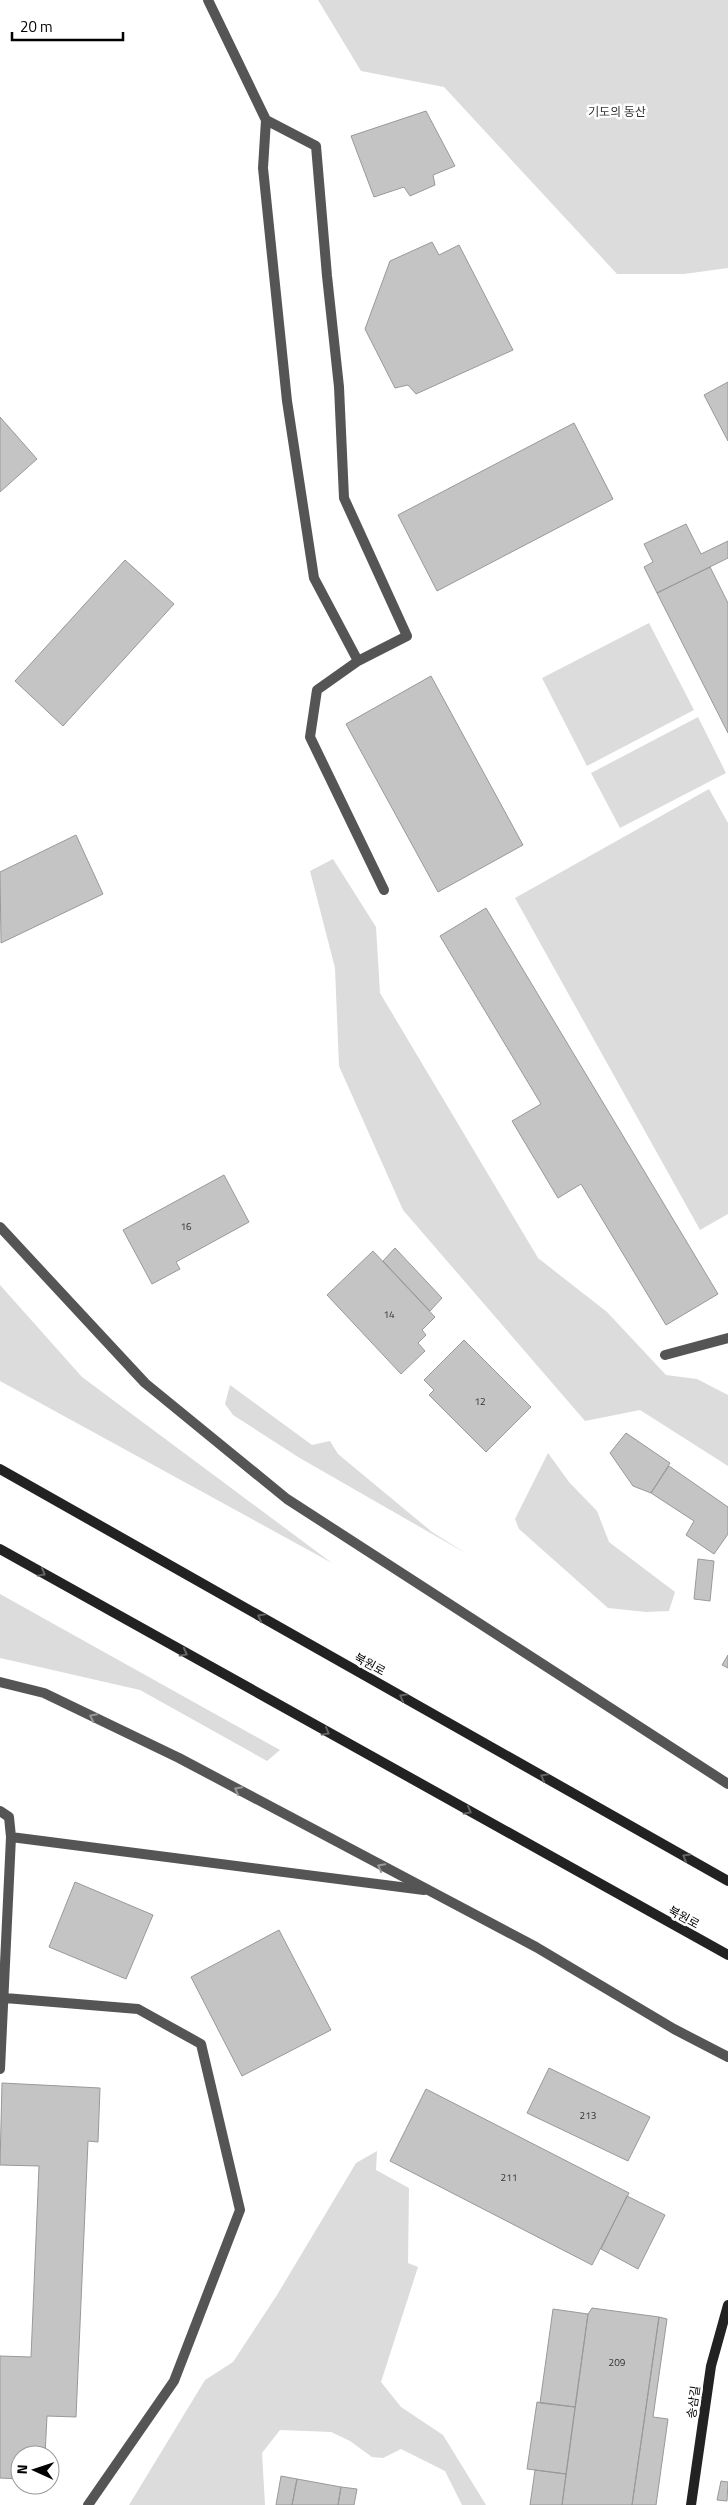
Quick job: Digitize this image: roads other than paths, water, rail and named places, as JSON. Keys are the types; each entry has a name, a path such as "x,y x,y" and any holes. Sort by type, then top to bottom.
{"street":[{"path":"208,0 266,120 263,168 287,401 314,578 358,661"},
{"path":"266,120 316,146 326,276 339,387 344,498 408,636 358,661 317,690 310,738 384,890"},
{"path":"0,1227 145,1383 287,1499 728,1784"},
{"path":"665,1355 728,1338"},
{"name":"북원로","path":"0,1470 728,1881"},
{"name":"북원로","path":"0,1549 728,1955"},
{"path":"0,1682 44,1693 179,1758 424,1890 536,1947 674,2029 728,2057"},
{"path":"0,1811 9,1818 11,1837 5,1998 0,2069"},
{"path":"11,1837 424,1890"},
{"path":"5,1998 138,2009 201,2044 240,2210 174,2381 88,2505"},
{"name":"송삼길","path":"691,2505 711,2366 728,2305"}],"park label":[{"name":"기도의 동산","path":"617,111"}]}
